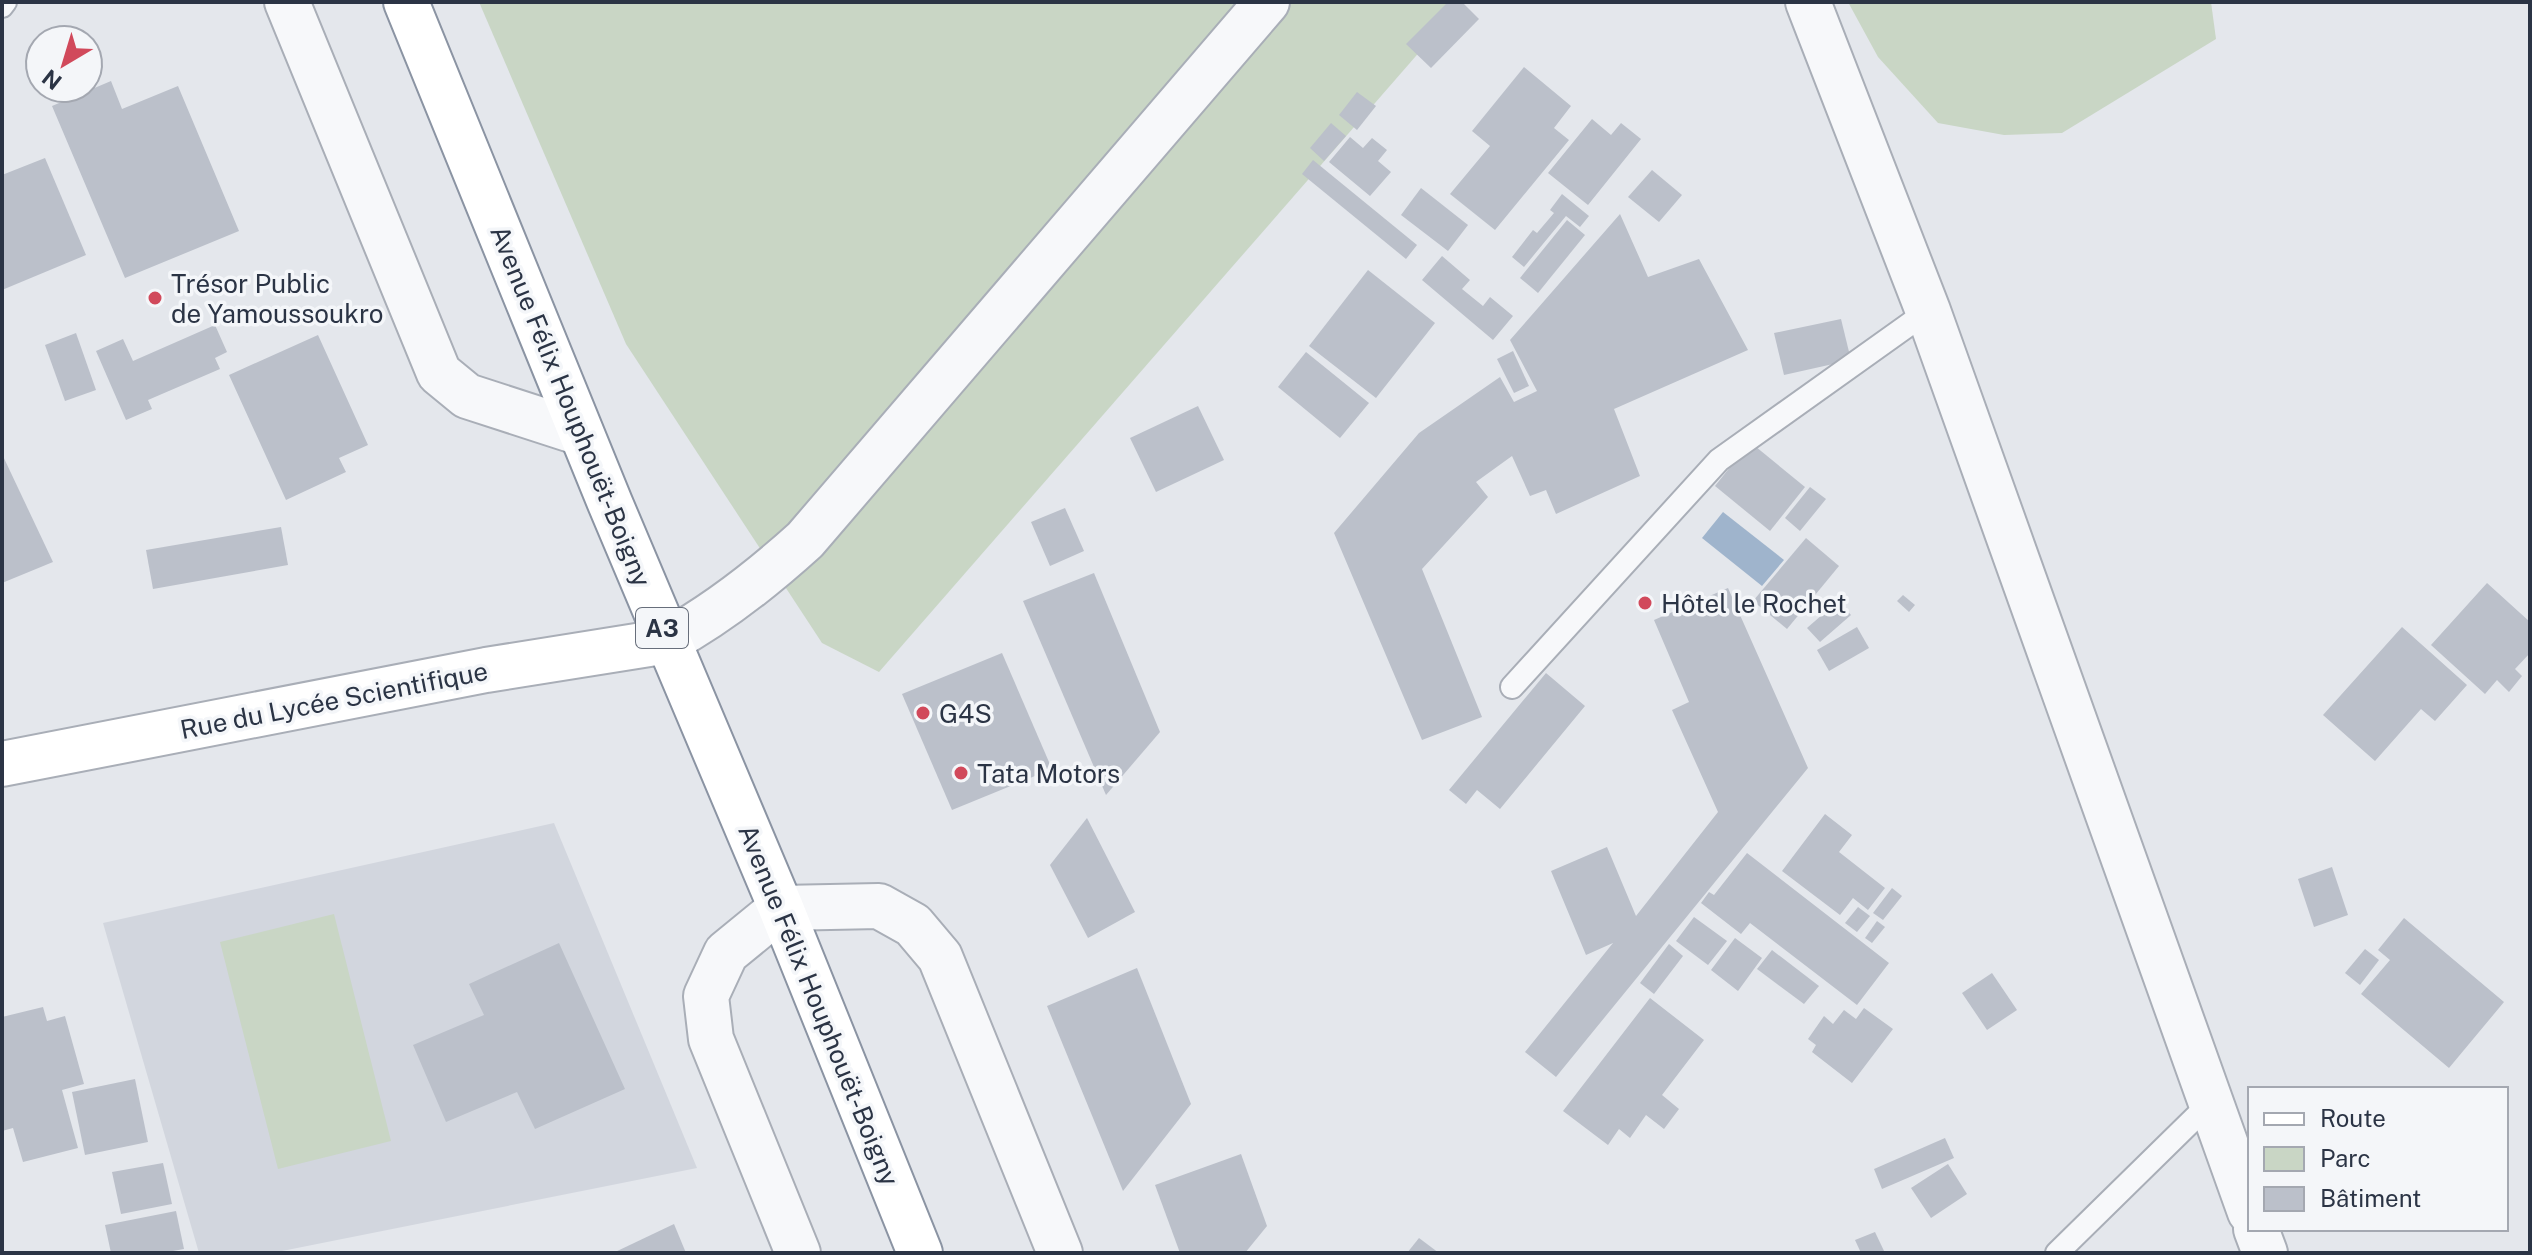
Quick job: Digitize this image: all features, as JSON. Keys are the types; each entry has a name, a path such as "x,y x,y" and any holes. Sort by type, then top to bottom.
{"main road":[{"name":"Avenue Félix Houphouët-Boigny","path":"406,2 581,433 781,908 920,1253"},
{"name":"Rue du Lycée Scientifique","path":"2,764 486,670 668,641"}],"street":[{"path":"287,2 439,373 467,396 581,433"},
{"path":"668,641 723,608 805,540 1267,2"},
{"path":"1808,2 1928,311 2248,1207"},
{"path":"798,1253 711,1039 706,996 726,953 781,908 879,906 913,925 940,957 1060,1253"},
{"path":"2257,1231 2265,1253"}],"lane":[{"path":"1512,687 1719,460 1928,311"},
{"path":"2057,1253 2210,1103"}],"shaded area":[{"path":"554,823 697,1168 272,1253 199,1253 103,923"}],"green space":[{"path":"479,2 1463,2 879,672 822,643 626,344"},
{"path":"1848,2 2211,2 2216,39 2062,133 2004,135 1938,123 1878,57"},
{"path":"334,914 391,1141 278,1169 220,942"}],"water":[{"path":"1723,512 1784,560 1762,586 1702,538"}],"building":[{"path":"1448,2 1462,2 1479,19 1431,68 1406,44"},
{"path":"1524,67 1571,106 1554,128 1569,140 1495,230 1450,194 1490,146 1472,131"},
{"path":"111,81 122,109 178,86 239,231 125,278 52,106 104,104 104,84"},
{"path":"1357,92 1376,106 1357,130 1339,115"},
{"path":"1592,119 1611,135 1621,123 1641,139 1588,205 1548,173"},
{"path":"1331,123 1346,136 1324,161 1310,148"},
{"path":"1350,137 1363,148 1372,138 1387,150 1378,161 1391,172 1370,196 1329,162"},
{"path":"45,158 86,255 2,290 2,175"},
{"path":"1313,160 1417,245 1406,259 1302,174"},
{"path":"1652,170 1682,195 1659,222 1628,197"},
{"path":"1421,188 1468,225 1448,251 1401,215"},
{"path":"1562,194 1589,216 1580,227 1566,216 1524,267 1512,257 1533,230 1537,233 1554,213 1550,210"},
{"path":"1620,214 1648,277 1699,259 1748,350 1614,409 1640,476 1556,514 1546,490 1530,496 1512,456 1476,482 1488,497 1422,569 1482,717 1422,740 1334,533 1419,433 1500,377 1514,402 1537,391 1510,340"},
{"path":"1567,220 1585,235 1538,293 1520,278"},
{"path":"1442,256 1470,280 1462,289 1483,306 1490,297 1513,316 1493,340 1422,280"},
{"path":"1368,270 1435,323 1376,398 1309,346"},
{"path":"1841,319 1851,360 1784,375 1774,333"},
{"path":"215,325 227,352 215,358 220,369 148,400 152,409 126,420 96,351 123,339 133,361"},
{"path":"76,333 96,390 65,401 45,345"},
{"path":"318,335 368,445 339,458 346,472 286,500 229,375"},
{"path":"1513,351 1529,386 1514,393 1497,359"},
{"path":"1306,352 1369,403 1340,438 1278,387"},
{"path":"1198,406 1224,460 1156,492 1130,438"},
{"path":"1750,442 1805,487 1770,531 1715,486"},
{"path":"2,454 53,562 2,583"},
{"path":"1810,487 1826,499 1800,531 1785,518"},
{"path":"1065,508 1084,551 1050,566 1031,522"},
{"path":"281,527 288,565 153,589 146,550"},
{"path":"1806,538 1839,566 1787,629 1753,601"},
{"path":"1094,573 1160,732 1106,795 1023,601"},
{"path":"2487,583 2530,622 2530,653 2515,669 2522,676 2509,692 2497,680 2485,694 2431,645"},
{"path":"1728,588 1808,768 1556,1077 1525,1052 1613,943 1586,955 1551,871 1607,847 1636,916 1718,812 1672,710 1689,702 1654,620"},
{"path":"1903,595 1915,605 1909,612 1897,601"},
{"path":"1838,601 1851,615 1820,642 1807,628"},
{"path":"1857,627 1869,648 1829,671 1817,650"},
{"path":"2402,627 2467,685 2435,721 2421,709 2375,761 2323,715"},
{"path":"1002,653 1052,769 952,810 902,694"},
{"path":"1546,673 1585,706 1500,809 1477,790 1466,804 1449,790"},
{"path":"1825,814 1852,835 1839,852 1885,888 1868,910 1853,898 1840,915 1782,871"},
{"path":"1087,818 1135,912 1088,938 1050,865"},
{"path":"1747,853 1889,963 1857,1005 1750,923 1741,934 1701,903 1709,892 1714,895"},
{"path":"2332,867 2348,915 2314,927 2298,879"},
{"path":"1892,888 1902,896 1883,920 1873,913"},
{"path":"1858,907 1870,916 1857,932 1845,923"},
{"path":"1694,917 1727,941 1708,965 1676,941"},
{"path":"2404,918 2504,1002 2449,1068 2361,994 2390,960 2378,950"},
{"path":"1877,921 1885,927 1872,943 1865,938"},
{"path":"1735,938 1762,958 1738,991 1711,970"},
{"path":"559,943 625,1089 535,1129 517,1092 446,1122 413,1045 484,1015 469,984"},
{"path":"1669,944 1683,956 1654,994 1640,983"},
{"path":"2365,949 2379,960 2360,985 2345,973"},
{"path":"1772,950 1819,986 1804,1004 1757,969"},
{"path":"1137,968 1191,1104 1123,1191 1047,1006"},
{"path":"1992,973 2017,1010 1987,1030 1962,993"},
{"path":"1650,998 1704,1040 1662,1095 1679,1109 1664,1129 1646,1115 1630,1138 1619,1129 1608,1145 1563,1111"},
{"path":"43,1007 47,1021 65,1016 84,1084 62,1090 78,1148 23,1162 13,1128 2,1131 2,1017"},
{"path":"1864,1008 1893,1029 1852,1083 1812,1052 1816,1045 1808,1039 1824,1016 1833,1024 1844,1010 1856,1019"},
{"path":"135,1079 148,1142 85,1155 72,1092"},
{"path":"1945,1138 1954,1158 1882,1189 1874,1169"},
{"path":"1241,1154 1267,1226 1245,1253 1180,1253 1155,1185"},
{"path":"163,1163 172,1204 121,1214 112,1172"},
{"path":"1948,1164 1967,1194 1931,1218 1911,1188"},
{"path":"176,1211 184,1249 162,1253 111,1253 105,1225"},
{"path":"674,1224 686,1253 613,1253"},
{"path":"1875,1232 1885,1253 1861,1253 1855,1240"},
{"path":"1419,1238 1439,1253 1407,1253"}],"place":[{"name":"Trésor Public de Yamoussoukro","path":"155,298"},
{"name":"Hôtel le Rochet","path":"1645,603"},
{"name":"G4S","path":"923,713"},
{"name":"Tata Motors","path":"961,773"}]}
